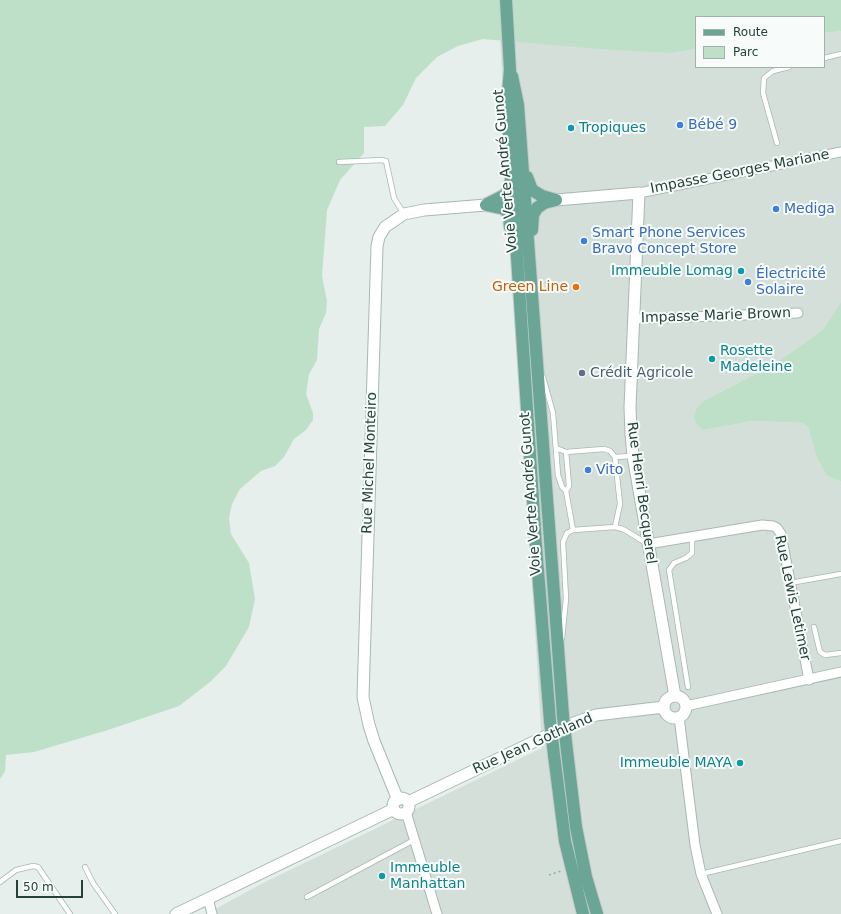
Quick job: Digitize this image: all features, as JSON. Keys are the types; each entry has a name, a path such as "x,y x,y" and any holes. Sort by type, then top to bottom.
{"main road":[{"name":"Voie Verte André Gunot","path":"506,0 510,70 515,84 518,105 517,154 525,289 536,546 550,721 565,840 583,914"},
{"path":"517,154 528,184 532,190 542,196 556,200"},
{"path":"486,205 501,198 508,190 517,154"},
{"path":"486,205 501,207 509,215 515,279 525,289 534,274 533,215 540,206 556,200"},
{"name":"Voie Verte André Gunot","path":"525,289 536,357 563,716 567,751 576,827 586,877 597,914"}],"street":[{"name":"Impasse Georges Mariane","path":"639,193 841,152"},
{"path":"556,200 639,193"},
{"name":"Rue Henri Becquerel","path":"639,193 630,420 633,456 674,696"},
{"name":"Rue Michel Monteiro","path":"401,806 374,741 363,697 377,246 382,231 388,224 404,214 424,210 486,205"},
{"name":"Impasse Marie Brown","path":"634,319 798,313"},
{"name":"Rue Lewis Letimer","path":"648,544 762,525 773,526 781,534 809,680"},
{"path":"686,706 841,672"},
{"path":"674,696 681,698 686,706 684,713 679,717 669,716 664,707 666,701 674,696"},
{"name":"Rue Jean Gothland","path":"176,914 571,724 596,715 664,707"},
{"path":"679,717 687,791 701,874 717,914"},
{"path":"401,806 414,840 437,914"},
{"path":"208,898 212,914"}],"lane":[{"path":"825,58 841,54"},
{"path":"777,143 763,93 764,78 773,71 784,68"},
{"path":"339,162 381,160 386,162 394,198 404,214"},
{"path":"536,357 550,398 558,476 562,487 566,491 573,530"},
{"path":"556,448 566,452 604,449 610,451 615,457 620,504 616,527"},
{"path":"566,452 569,486 566,491"},
{"path":"615,457 633,456"},
{"path":"559,663 566,598 563,542 567,533 573,530 616,527 648,544"},
{"path":"688,687 669,570 674,563 686,558 692,553 692,537"},
{"path":"790,583 841,574"},
{"path":"814,628 820,652 825,655 841,653"},
{"path":"307,897 414,840"},
{"path":"701,874 841,841"},
{"path":"0,882 16,870 33,866 38,867 70,914"},
{"path":"85,867 93,883 115,914"}],"shaded area":[{"path":"841,31 841,302 824,328 810,339 773,365 703,401 704,430 753,421 802,423 808,427 816,456 826,475 841,482 841,914 206,914 263,883 542,748 500,40 671,53 695,49 695,68 825,68 825,33"}],"green space":[{"path":"0,0 841,0 841,31 825,33 825,16 695,16 695,49 671,53 613,50 483,39 458,46 437,57 416,78 403,105 385,126 364,127 364,153 340,180 327,210 322,276 327,301 326,313 319,329 317,360 309,374 306,394 313,413 313,420 306,430 294,439 284,457 275,466 261,471 240,489 232,504 229,518 231,534 249,563 255,599 249,627 226,666 210,682 179,706 108,730 34,752 6,755 5,771 0,779"},
{"path":"841,302 841,482 826,475 816,456 808,427 802,423 753,421 704,430 698,426 694,419 696,410 703,401 773,365 810,339 824,328"}],"place":[{"name":"Bébé 9","path":"680,125"},
{"name":"Tropiques","path":"571,128"},
{"name":"Mediga","path":"776,209"},
{"name":"Smart Phone Services Bravo Concept Store","path":"584,241"},
{"name":"Immeuble Lomag","path":"741,271"},
{"name":"Électricité Solaire","path":"748,282"},
{"name":"Green Line","path":"576,287"},
{"name":"Rosette Madeleine","path":"712,359"},
{"name":"Crédit Agricole","path":"582,373"},
{"name":"Vito","path":"588,470"},
{"name":"Immeuble MAYA","path":"740,763"},
{"name":"Immeuble Manhattan","path":"382,876"}]}
